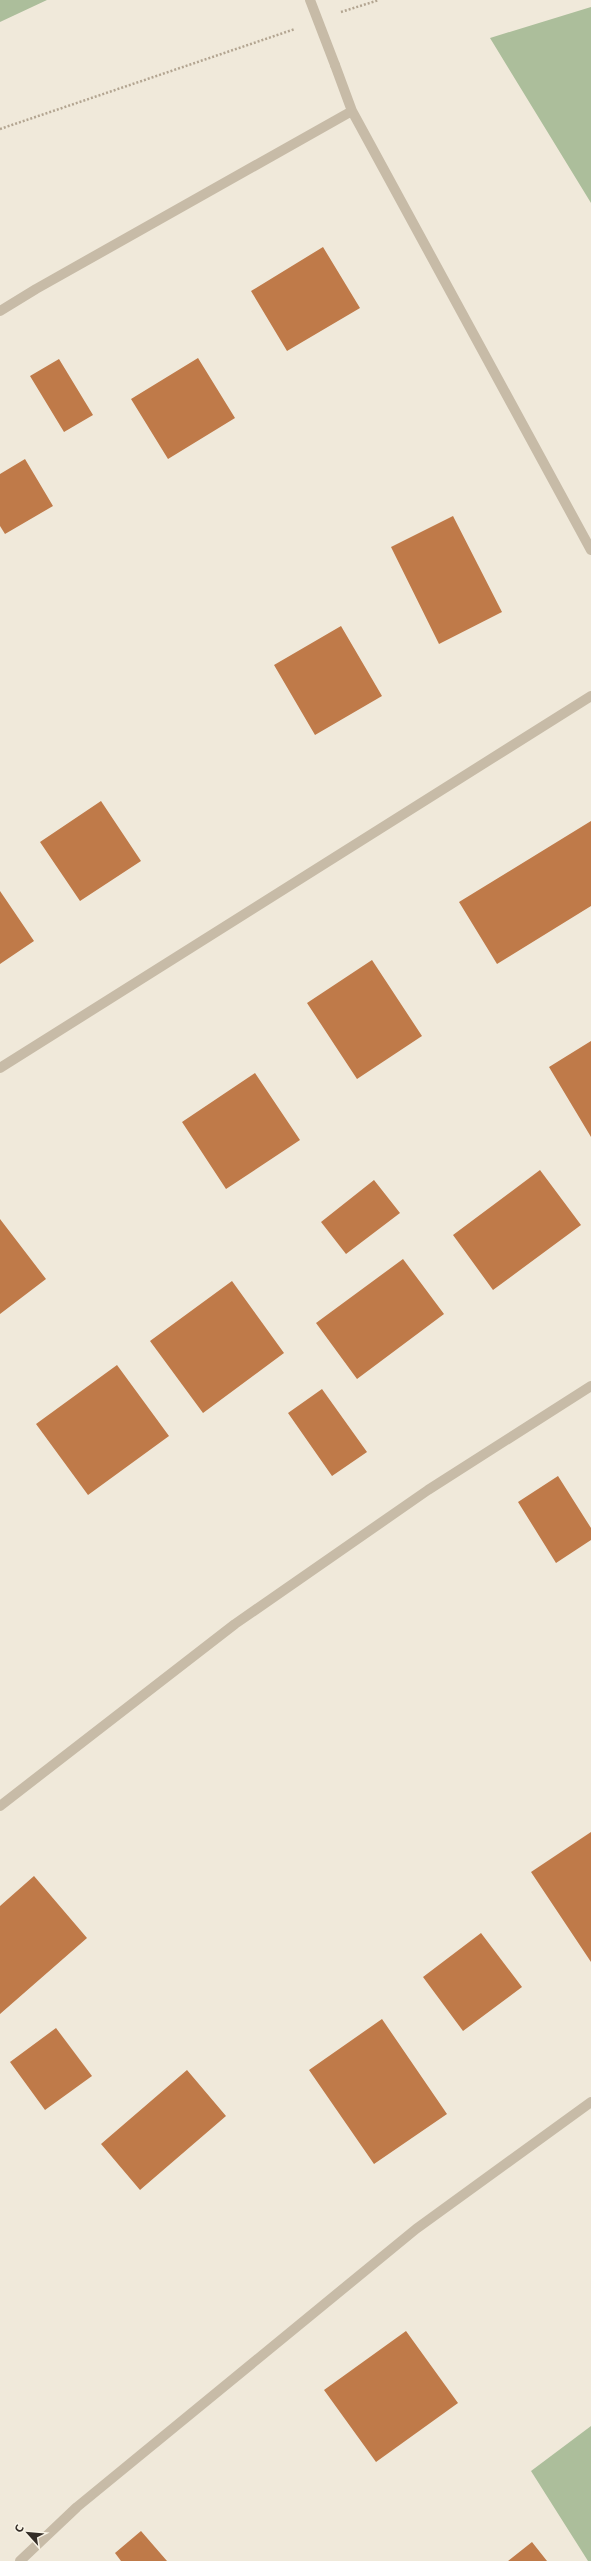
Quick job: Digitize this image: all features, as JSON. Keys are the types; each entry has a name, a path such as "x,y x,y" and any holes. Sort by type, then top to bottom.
{"lane":[{"path":"310,0 352,111 591,550"},
{"path":"0,312 36,289 352,111"},
{"path":"0,1068 591,696"},
{"path":"0,1806 235,1624 428,1490 591,1386"},
{"path":"20,2561 77,2507 416,2229 591,2102"}],"path":[{"path":"0,129 379,0"}],"green space":[{"path":"0,0 47,0 0,22"},
{"path":"591,7 591,203 490,38"},
{"path":"591,2426 591,2561 588,2561 531,2471"}],"building":[{"path":"323,247 360,308 287,351 251,291"},
{"path":"198,358 235,418 168,459 131,399"},
{"path":"59,359 93,415 64,432 30,376"},
{"path":"25,459 53,506 5,534 0,526 0,474"},
{"path":"453,516 502,612 439,644 391,547"},
{"path":"341,626 382,696 315,735 274,665"},
{"path":"101,801 141,861 80,901 40,842"},
{"path":"591,821 591,906 497,964 459,902"},
{"path":"0,891 34,941 0,964"},
{"path":"372,960 422,1036 357,1079 307,1003"},
{"path":"591,1041 591,1137 549,1067"},
{"path":"255,1073 300,1140 226,1189 182,1122"},
{"path":"540,1170 581,1225 493,1290 453,1235"},
{"path":"374,1180 400,1213 346,1254 321,1222"},
{"path":"0,1219 46,1279 0,1314"},
{"path":"403,1259 444,1314 357,1379 316,1323"},
{"path":"232,1281 284,1353 203,1413 150,1341"},
{"path":"117,1365 169,1436 88,1495 36,1424"},
{"path":"322,1389 367,1452 332,1476 288,1413"},
{"path":"558,1476 591,1528 591,1540 556,1563 518,1502"},
{"path":"591,1832 591,1962 531,1872"},
{"path":"34,1876 87,1938 0,2014 0,1906"},
{"path":"481,1933 522,1987 463,2031 423,1977"},
{"path":"382,2019 447,2114 374,2164 309,2070"},
{"path":"56,2028 92,2076 45,2110 10,2062"},
{"path":"187,2070 226,2116 140,2190 101,2144"},
{"path":"406,2331 458,2403 376,2462 324,2390"},
{"path":"141,2531 167,2561 121,2561 115,2553"},
{"path":"532,2542 547,2561 508,2561"}]}
